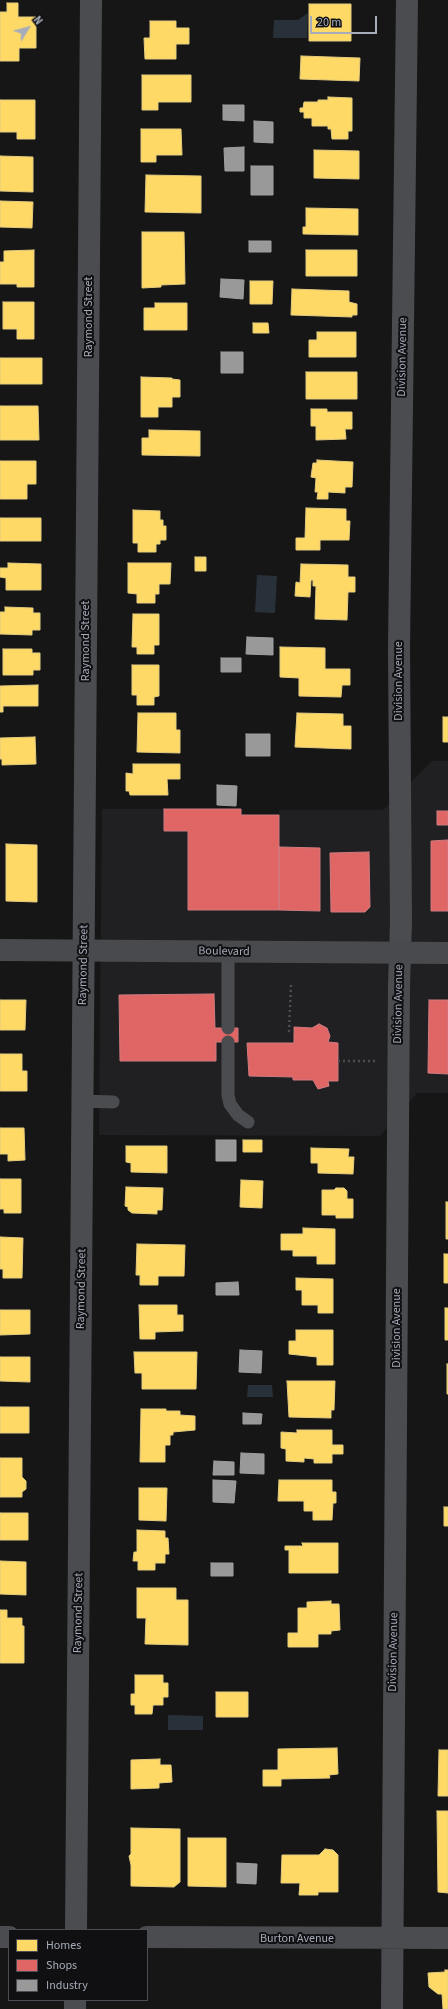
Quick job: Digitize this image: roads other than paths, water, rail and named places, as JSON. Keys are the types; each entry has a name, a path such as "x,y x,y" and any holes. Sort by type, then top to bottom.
{"street":[{"name":"Raymond Street","path":"76,1929 91,0"},
{"name":"Division Avenue","path":"392,2009 400,952 399,655 407,0"},
{"name":"Boulevard","path":"0,950 448,953"},
{"name":"Burton Avenue","path":"148,1937 448,1938"}],"lane":[{"path":"228,952 228,1028"},
{"path":"228,1042 228,1095 230,1104 238,1115 248,1122"},
{"path":"82,1102 113,1102"}]}
